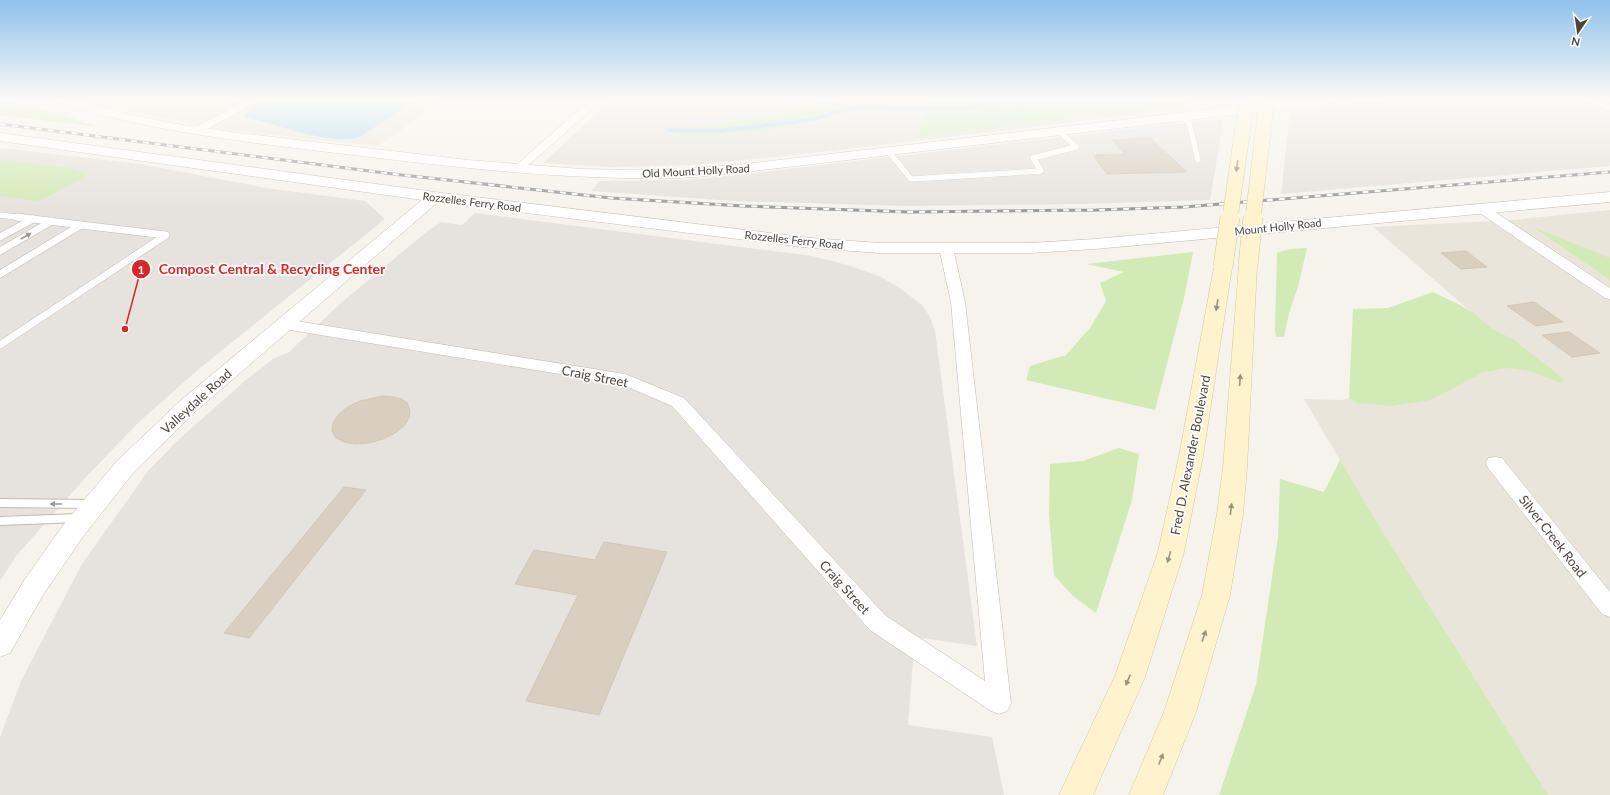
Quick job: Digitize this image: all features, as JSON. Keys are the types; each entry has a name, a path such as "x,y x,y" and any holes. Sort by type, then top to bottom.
{"main road":[{"name":"Fred D. Alexander Boulevard","path":"1146,795 1180,712 1216,595 1230,514 1235,468 1235,266 1244,136"},
{"name":"Fred D. Alexander Boulevard","path":"1076,795 1130,677 1171,552 1191,456 1235,266 1260,136"}],"street":[{"name":"Old Mount Holly Road","path":"238,136 468,164 581,173 674,174 745,168 1018,136"},
{"path":"519,168 556,136"},
{"name":"Rozzelles Ferry Road","path":"0,137 435,197 804,242 880,248 946,248"},
{"name":"Valleydale Road","path":"0,645 34,587 73,531 125,467 188,406 435,197"},
{"name":"Mount Holly Road","path":"946,248 1030,248 1095,244 1610,197"},
{"path":"1482,209 1610,295"},
{"name":"Craig Street","path":"284,324 625,379 678,402 878,624 999,703 958,302 946,248"},
{"name":"Silver Creek Road","path":"1495,463 1610,608"}],"lane":[{"path":"889,152 911,179 1041,170 1033,158 1076,147 1064,136"},
{"path":"1192,136 1198,160"},
{"path":"0,346 166,235 1,215"},
{"path":"0,237 33,219"},
{"path":"0,251 52,221"},
{"path":"0,274 81,225"},
{"path":"0,503 89,511"},
{"path":"0,521 89,511"}],"shaded area":[{"path":"285,136 392,136 378,146"},
{"path":"572,136 956,136 696,165 611,167 543,163"},
{"path":"1069,136 1221,136 1210,200 1080,204 907,206 734,201 591,191 600,181 686,180"},
{"path":"1287,136 1610,136 1610,166 1281,194"},
{"path":"0,148 140,164 266,188 365,201 385,219 200,368 139,422 86,477 17,555 0,581"},
{"path":"1610,210 1610,795 1537,795 1304,399 1342,400 1513,348 1373,227 1513,220"},
{"path":"475,213 812,256 847,265 879,276 901,289 922,305 930,317 935,331 977,646 915,637 908,725 992,737 1004,795 0,795 0,737 22,679 82,564 148,471 177,441 246,380 273,359 289,352 342,302 425,233 441,222 462,225"}],"green space":[{"path":"0,159 67,168 88,174 73,184 38,201 0,196"},
{"path":"1533,227 1610,258 1610,280"},
{"path":"1307,248 1284,337 1276,337 1277,253 1290,249"},
{"path":"1193,252 1184,298 1155,410 1026,380 1030,366 1066,355 1090,328 1106,301 1100,283 1124,272 1086,264"},
{"path":"1433,292 1458,304 1475,314 1492,329 1513,339 1564,379 1562,383 1529,371 1508,368 1484,372 1431,400 1392,406 1358,403 1349,398 1353,309 1388,308"},
{"path":"1119,448 1139,454 1132,500 1096,613 1073,596 1054,575 1049,514 1050,464 1083,461"},
{"path":"1340,460 1382,531 1548,795 1219,795 1256,685 1278,537 1280,479 1324,492"}],"water":[{"path":"316,136 362,136 350,139"}],"building":[{"path":"1150,138 1187,172 1107,174 1093,155 1125,154 1112,140"},
{"path":"1466,251 1487,267 1461,269 1441,253"},
{"path":"1534,302 1563,322 1536,326 1507,306"},
{"path":"1569,332 1600,353 1572,357 1542,335"},
{"path":"383,396 402,399 408,404 410,411 409,418 404,426 395,433 383,439 369,443 356,444 344,442 336,438 332,431 333,423 339,414 348,407 360,401"},
{"path":"344,487 366,490 249,638 224,633"},
{"path":"604,542 667,552 599,715 526,701 578,595 515,584 534,550 595,560"}],"railway":[{"path":"95,136 393,174 611,198 743,206 910,212 1096,210 1184,207 1610,172"}],"place":[{"name":"Compost Central & Recycling Center","path":"125,329"}]}
